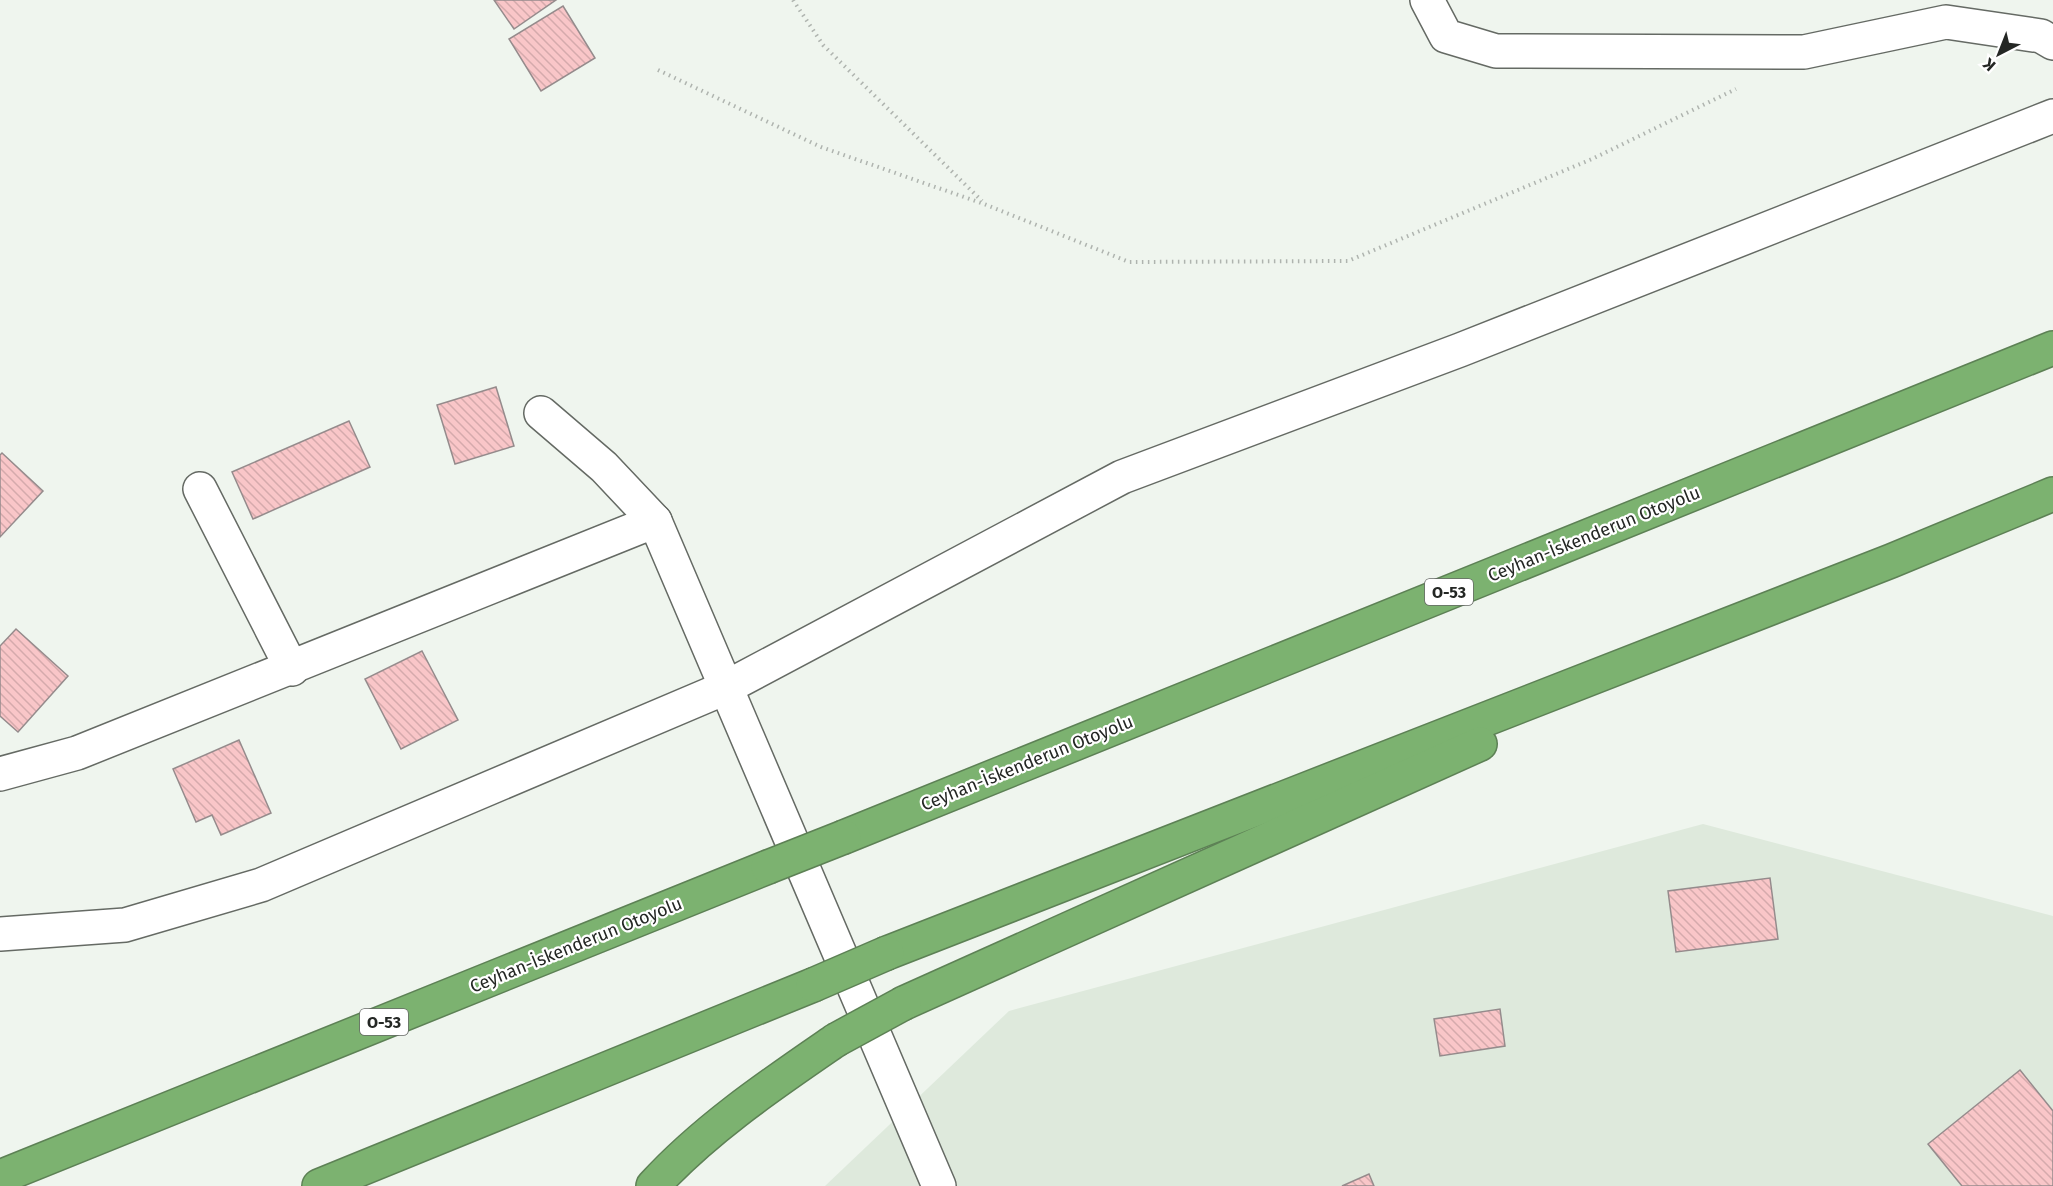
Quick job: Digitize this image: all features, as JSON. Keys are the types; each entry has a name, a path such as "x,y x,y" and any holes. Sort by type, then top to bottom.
{"highway":[{"name":"Ceyhan-İskenderun Otoyolu","path":"0,1178 2053,348"},
{"path":"319,1186 813,985 886,953 1891,561 2053,494"},
{"path":"653,1186 681,1155 782,1078 836,1040 904,1003 1891,561"}],"street":[{"path":"1427,0 1446,36 1496,51 1804,51 1947,22 2041,36 2053,43"},
{"path":"0,934 125,925 261,885 725,688 1122,477 1460,350 2053,116"},
{"path":"541,413 604,467 655,521 939,1186"},
{"path":"200,489 291,669"},
{"path":"0,774 77,753 655,521"}],"path":[{"path":"793,0 823,45 984,204"},
{"path":"657,70 821,147 984,204 1129,262 1348,261 1592,159 1737,89"}],"shaded area":[{"path":"1703,824 2053,916 2053,1186 825,1186 1009,1011"}],"building":[{"path":"494,0 556,0 514,29"},
{"path":"563,6 595,58 541,91 509,39"},
{"path":"496,387 514,446 455,464 437,405"},
{"path":"349,421 370,467 253,519 232,472"},
{"path":"2,453 43,491 0,537 0,455"},
{"path":"16,629 68,676 18,732 0,716 0,646"},
{"path":"422,651 458,720 401,749 365,679"},
{"path":"239,740 271,813 221,835 212,815 196,822 173,769"},
{"path":"1770,878 1778,939 1676,952 1668,891"},
{"path":"1500,1009 1505,1046 1440,1056 1434,1019"},
{"path":"2020,1070 2053,1111 2053,1186 1962,1186 1928,1144"},
{"path":"1369,1174 1374,1186 1342,1186"}]}
